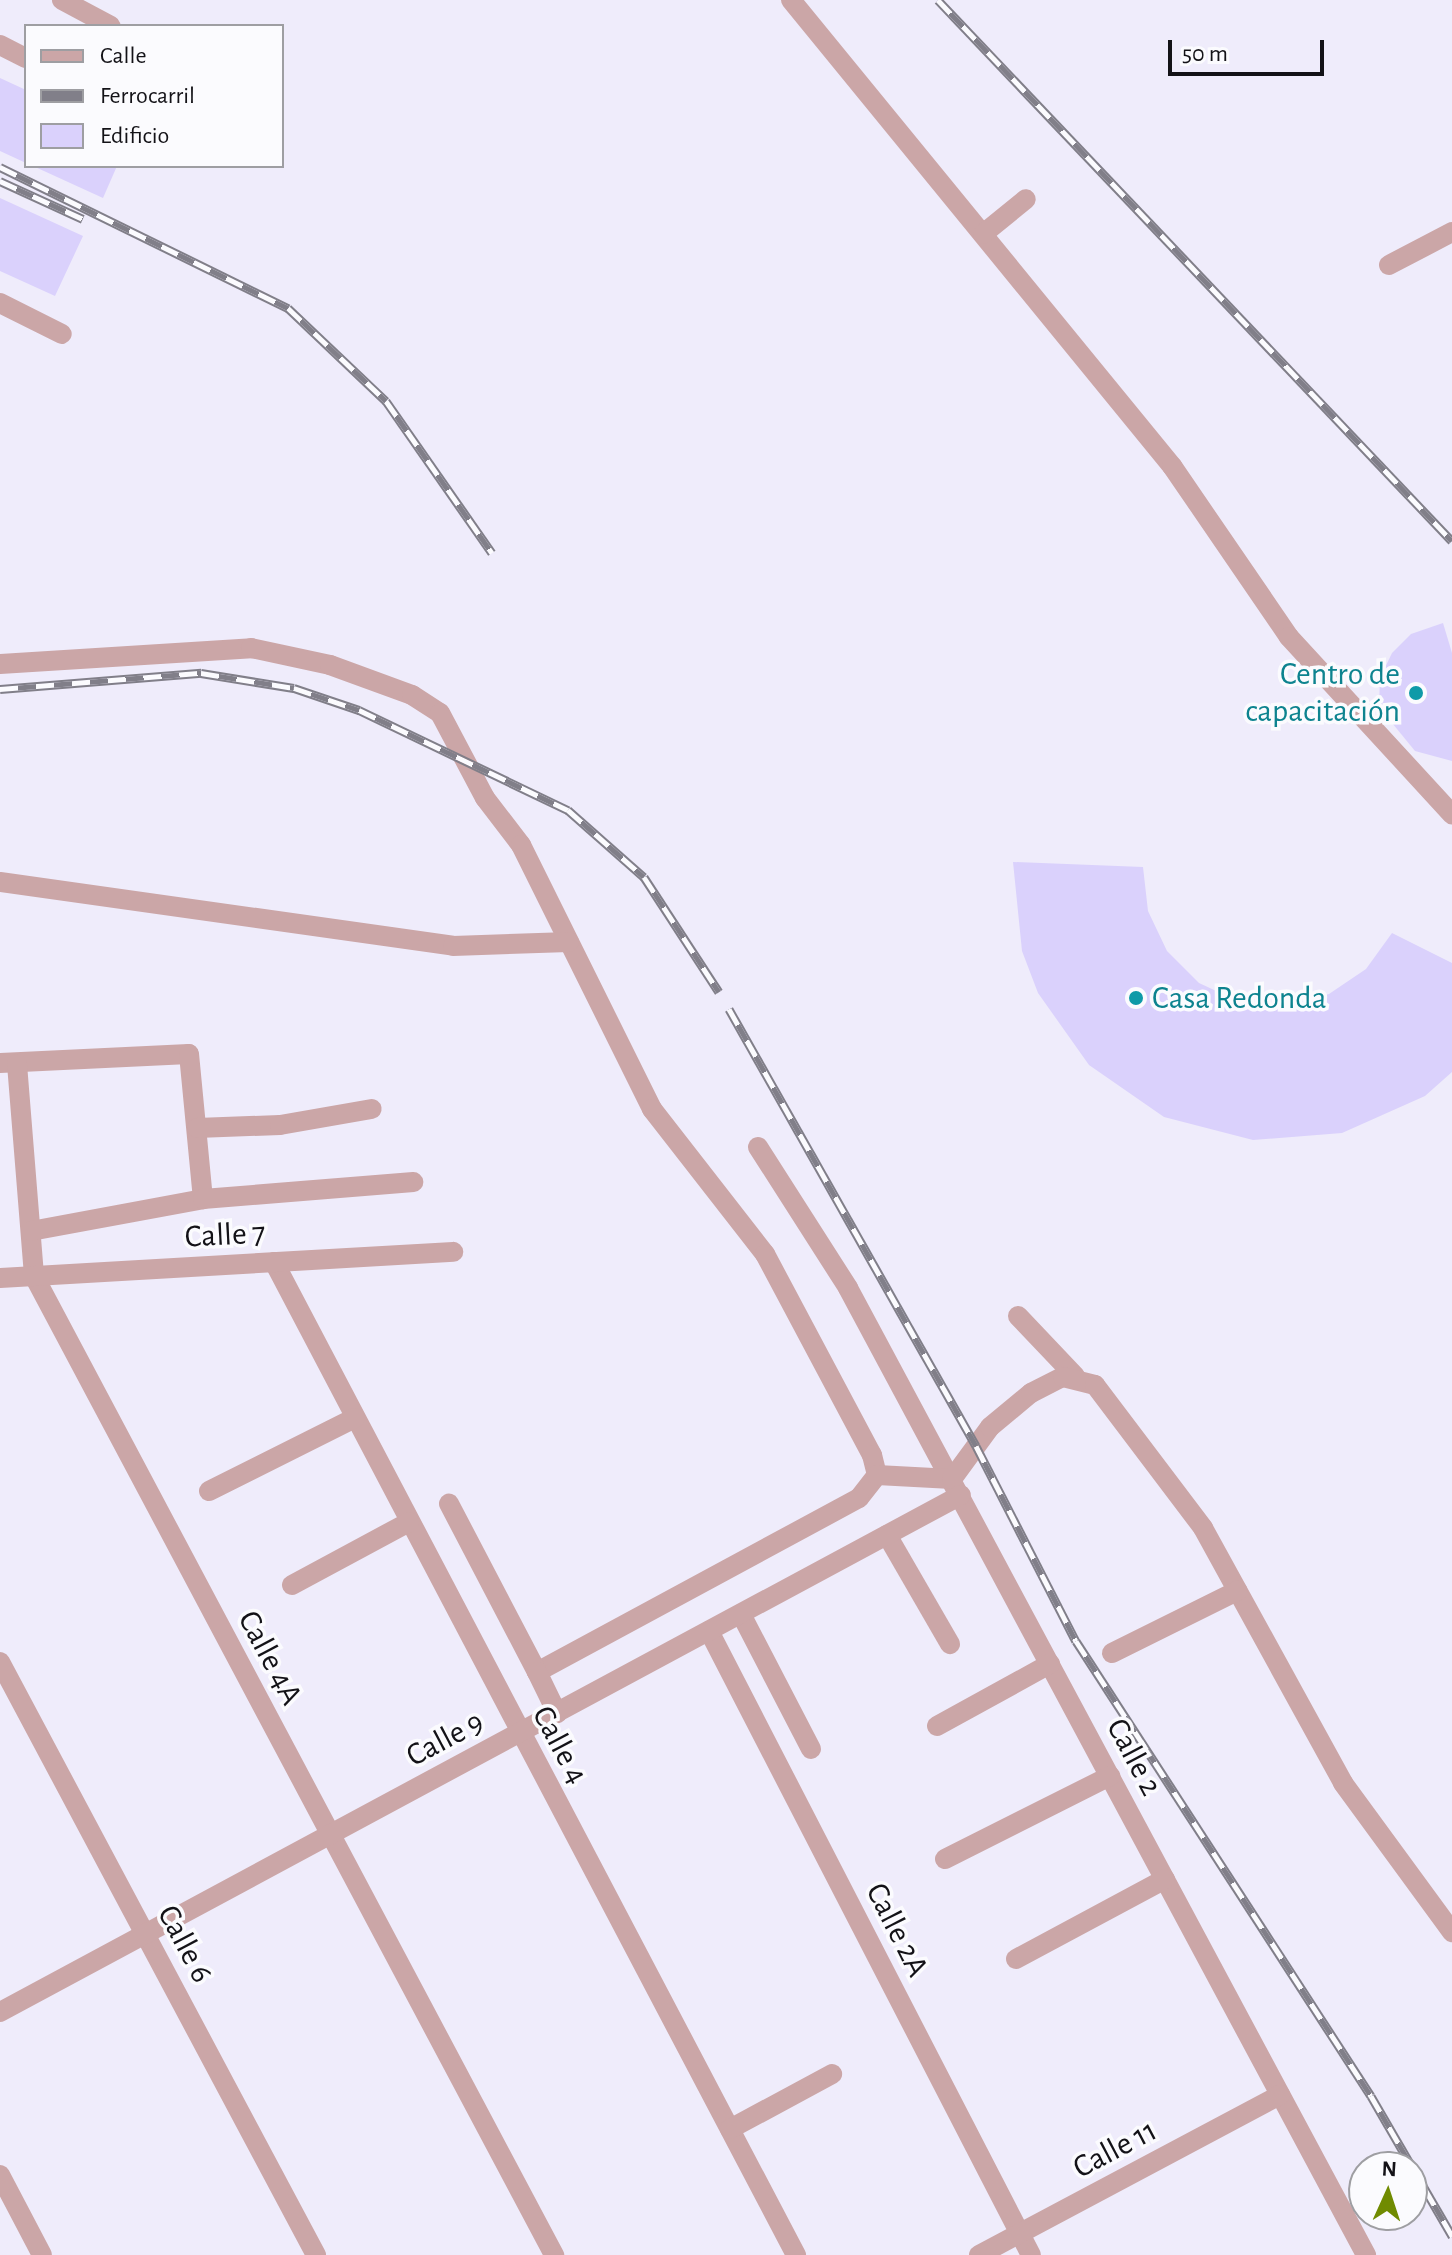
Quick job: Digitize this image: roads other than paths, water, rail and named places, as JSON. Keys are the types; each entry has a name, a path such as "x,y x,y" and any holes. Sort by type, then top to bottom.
{"street":[{"path":"62,0 107,24"},
{"path":"92,0 107,24"},
{"path":"791,0 1172,466 1289,637 1452,814"},
{"path":"0,45 24,57"},
{"path":"983,234 1026,199"},
{"path":"1389,265 1452,232"},
{"path":"0,303 62,334"},
{"path":"0,664 251,648 330,665 412,695 440,713 485,798 521,845 652,1109 765,1254 872,1455 877,1475"},
{"path":"0,882 453,946 569,942"},
{"path":"8,1064 183,1051 194,1064 203,1199"},
{"name":"Calle 4A","path":"8,1064 31,1231 34,1276 554,2255"},
{"path":"197,1128 280,1125 372,1109"},
{"name":"Calle 2","path":"758,1147 848,1288 1366,2255"},
{"path":"31,1231 203,1199 413,1182"},
{"name":"Calle 7","path":"0,1278 453,1252"},
{"name":"Calle 4","path":"274,1262 796,2255"},
{"path":"1018,1316 1075,1376 1095,1385 1203,1528 1343,1783 1452,1932"},
{"path":"877,1475 956,1487 990,1427 1031,1393 1075,1376"},
{"path":"209,1491 355,1418"},
{"path":"537,1672 859,1498 877,1475"},
{"name":"Calle 9","path":"0,2012 887,1535 956,1487"},
{"path":"449,1504 557,1713"},
{"path":"292,1585 409,1522"},
{"path":"887,1535 950,1644"},
{"path":"1112,1653 1237,1591"},
{"path":"741,1614 811,1749"},
{"name":"Calle 2A","path":"709,1631 1031,2255"},
{"name":"Calle 6","path":"0,1662 316,2255"},
{"path":"937,1726 1050,1664"},
{"path":"945,1859 1110,1776"},
{"path":"1016,1959 1165,1879"},
{"path":"730,2129 832,2074"},
{"name":"Calle 11","path":"979,2255 1280,2095"},
{"path":"0,2175 42,2255"}],"railway":[{"path":"938,0 1452,541"},
{"path":"0,167 288,308 386,401 492,553"},
{"path":"0,181 83,219"},
{"path":"0,689 201,673 294,688 359,710 568,810 644,877 719,992"},
{"path":"729,1009 976,1446 1076,1641 1371,2096 1452,2236"}],"place":[{"name":"Centro de capacitación","path":"1416,693"},
{"name":"Casa Redonda","path":"1136,998"}]}
